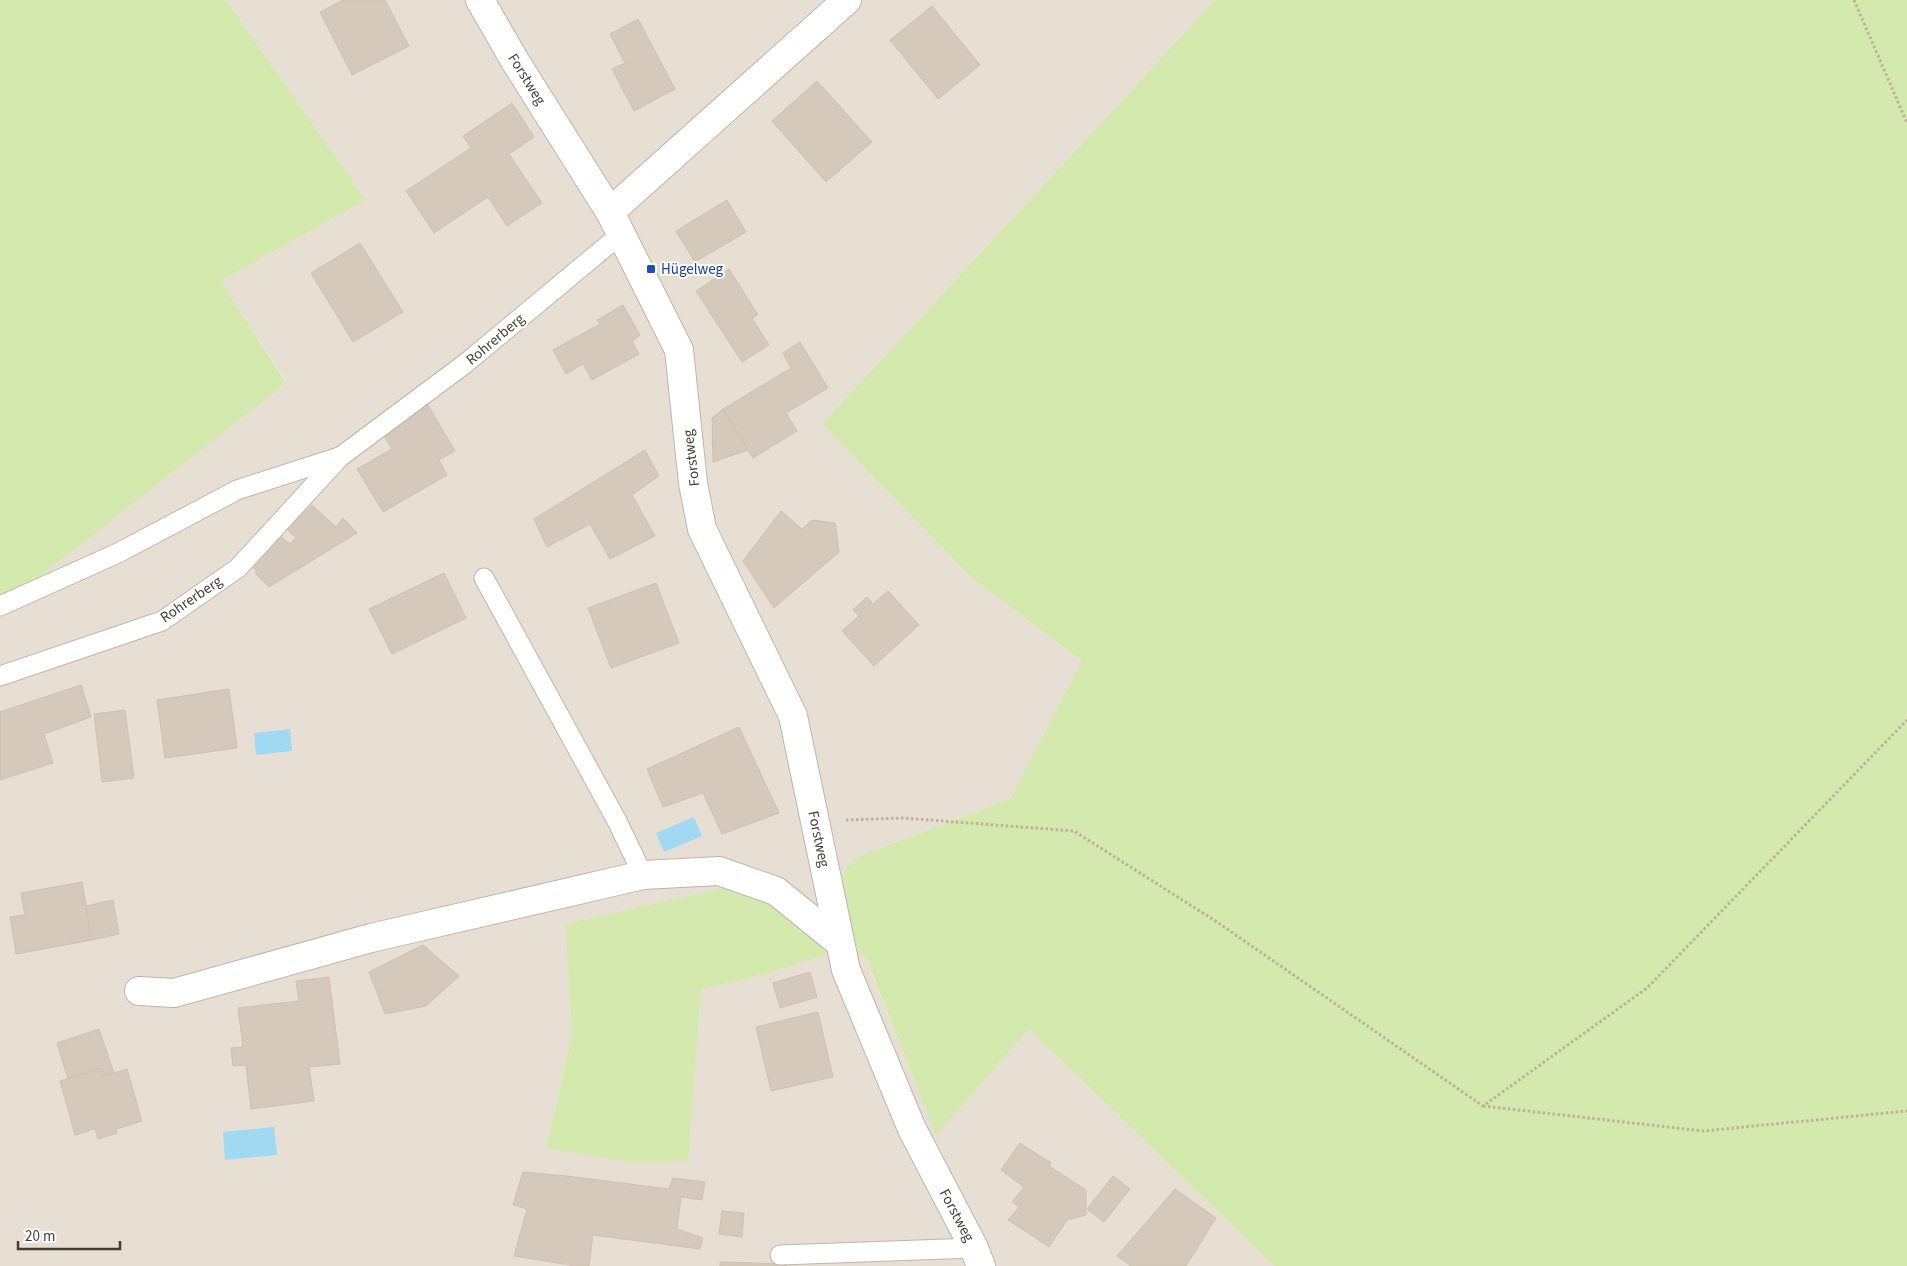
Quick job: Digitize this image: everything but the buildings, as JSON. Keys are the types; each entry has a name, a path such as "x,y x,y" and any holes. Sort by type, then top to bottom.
{"street":[{"name":"Forstweg","path":"480,0 615,223 679,350 694,483 702,529 793,716 846,970 912,1129 978,1257"},
{"path":"615,223 848,0"},
{"path":"140,991 174,993 371,938 642,875 719,870 776,891 840,943"}],"lane":[{"name":"Rohrerberg","path":"0,676 162,621 238,568 340,457 466,363 615,223"},
{"name":"Rohrerberg","path":"0,606 118,553 237,490 340,457"},
{"path":"484,578 617,821 642,875"},
{"path":"780,1255 978,1257"}],"path":[{"path":"1854,0 1907,123"},
{"path":"1483,1106 1647,988 1907,720"},
{"path":"815,821 903,818 1074,832 1217,922 1483,1106 1703,1131 1907,1111"}],"shaded area":[{"path":"226,0 1215,0 822,424 971,577 1082,661 1010,799 854,858 821,906 723,888 565,924 572,1035 546,1147 687,1161 701,990 773,972 819,957 865,955 936,1134 1029,1029 1274,1266 0,1266 0,608 286,382 221,281 366,200"}],"green space":[{"path":"0,0 226,0 366,200 221,281 286,383 0,608"},
{"path":"1215,0 1907,0 1907,1266 1274,1266 1029,1029 936,1135 865,955 819,957 773,972 701,990 688,1161 630,1162 546,1148 572,1035 565,924 723,888 821,906 854,858 1010,799 1082,661 971,577 822,424"}],"water":[{"path":"290,729 292,751 256,755 254,733"},
{"path":"694,817 702,836 664,852 656,833"},
{"path":"274,1127 277,1155 225,1160 223,1132"}],"place":[{"name":"Hügelweg","path":"651,269"}]}
